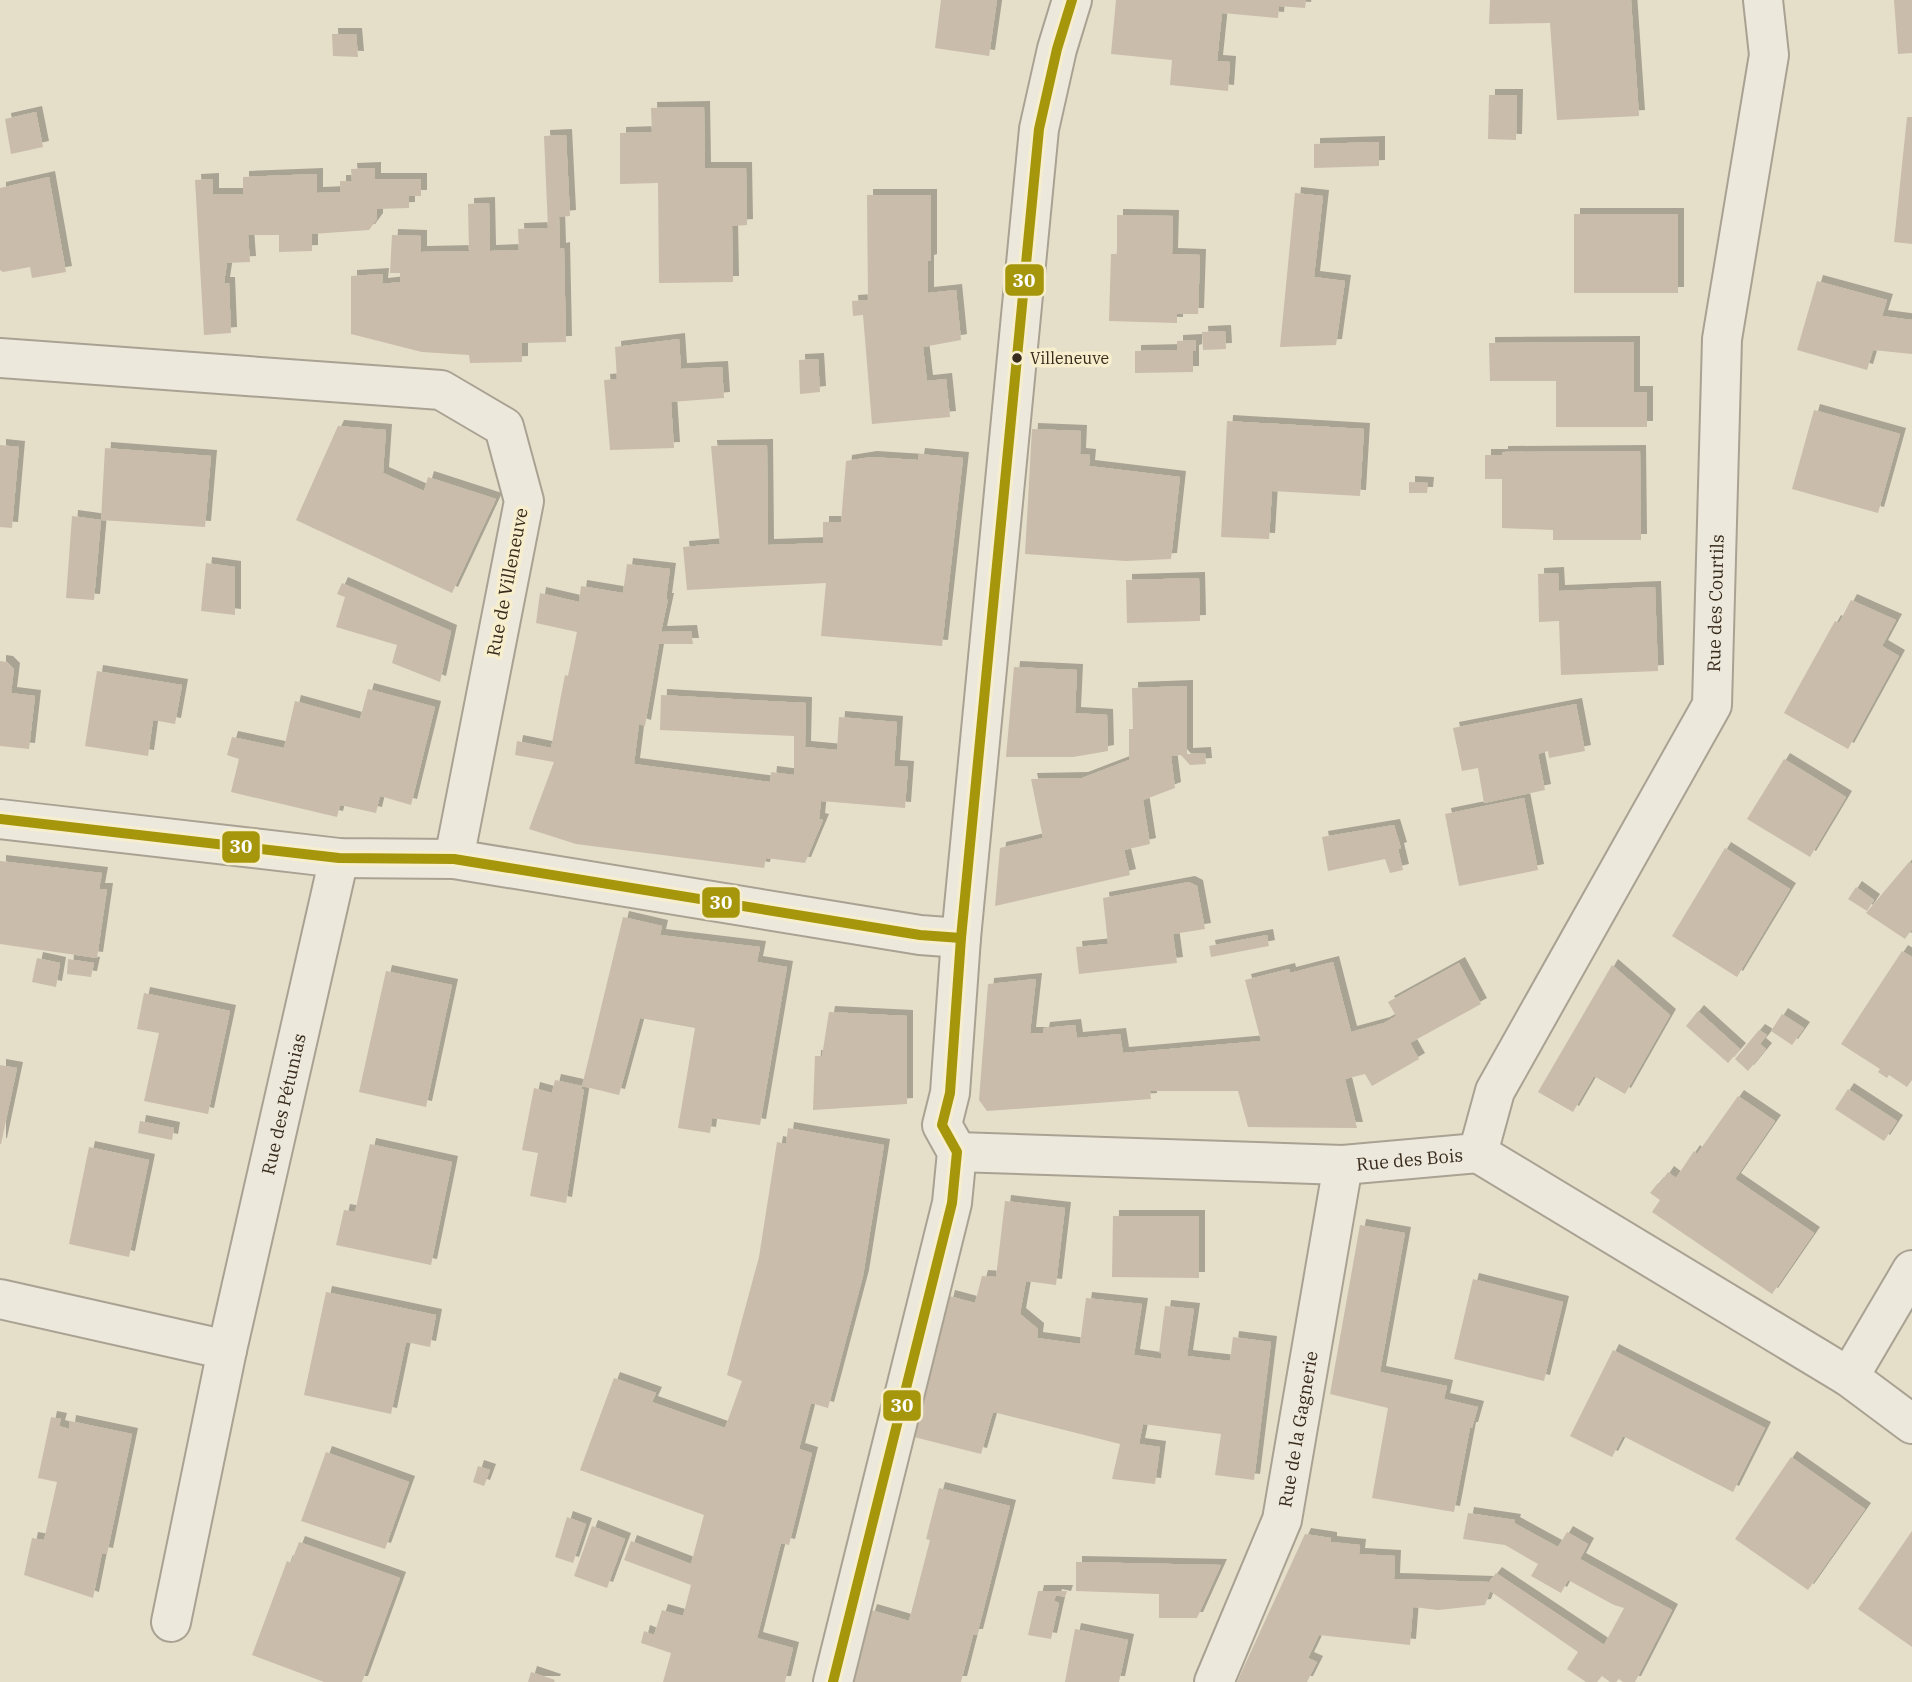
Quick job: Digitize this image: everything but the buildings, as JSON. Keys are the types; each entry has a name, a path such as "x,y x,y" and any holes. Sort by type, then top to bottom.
{"street":[{"path":"832,1682 953,1203 957,1152 942,1125 950,1093 961,938 1039,129 1057,49 1072,0"},
{"name":"Rue des Courtils","path":"1478,1153 1495,1091 1712,705 1722,339 1769,55 1763,0"},
{"name":"Rue de Villeneuve","path":"0,358 441,390 504,427 524,501 454,859"},
{"path":"0,819 339,859 454,859 920,935 961,938"},
{"name":"Rue des Pétunias","path":"171,1622 227,1350 339,859"},
{"name":"Rue des Bois","path":"957,1152 1343,1165 1478,1153 1849,1377 1912,1424"},
{"name":"Rue de la Gagnerie","path":"1214,1682 1282,1520 1343,1165"},
{"path":"1849,1377 1912,1270"},
{"path":"0,1299 227,1350"}],"transit line":[{"name":"30","path":"833,1682 952,1203 957,1152 942,1125 950,1093 961,938 1039,129 1057,49 1072,0"},
{"name":"30","path":"0,819 339,858 454,859 920,935 961,938"}],"place":[{"name":"Villeneuve","path":"1017,358"}]}
